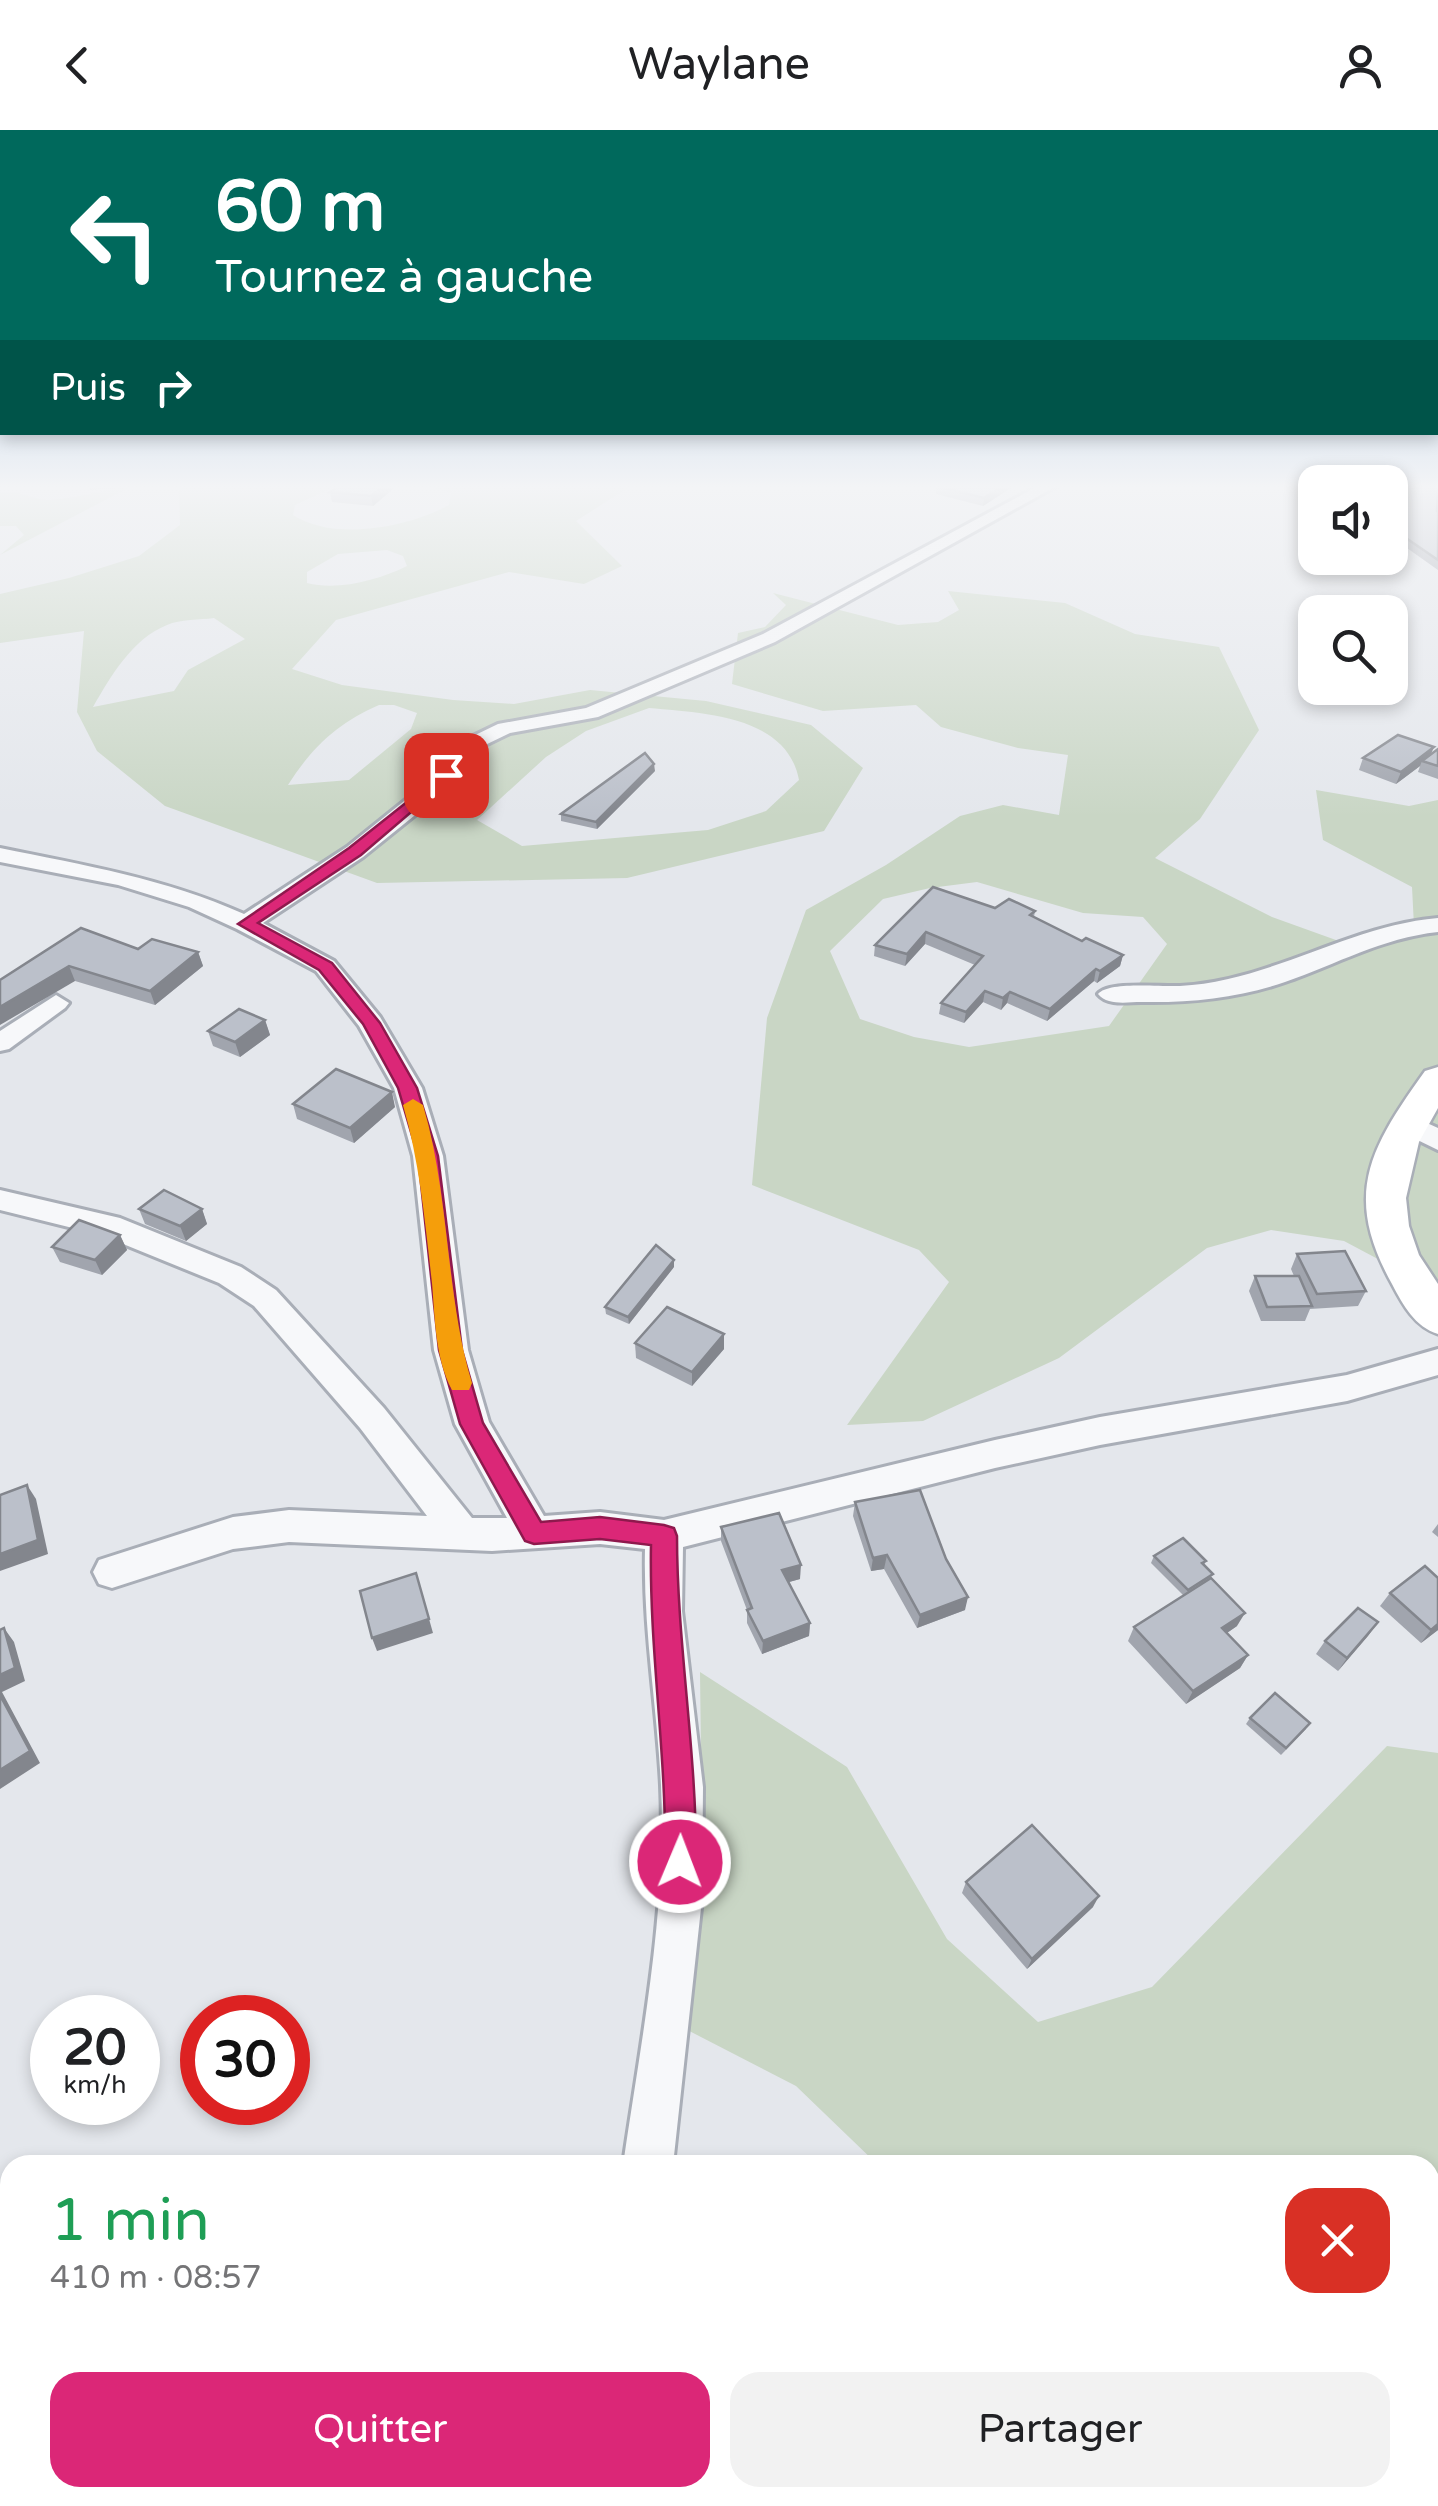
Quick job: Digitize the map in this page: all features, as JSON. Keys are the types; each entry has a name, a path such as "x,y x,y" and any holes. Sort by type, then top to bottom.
{"main road":[{"path":"1438,1079 1422,1132 1388,1162 1385,1199 1390,1237 1406,1278 1438,1317"}],"street":[{"path":"246,924 355,852 432,790 476,742 505,728 591,713 736,652 844,595"},
{"path":"0,855 122,880 197,902 246,924 326,966 371,1023 408,1088 428,1156 450,1350 472,1424 534,1533"},
{"path":"1111,994 1163,996 1219,991 1278,976 1347,944 1414,926 1438,925"},
{"path":"0,1043 56,1003"},
{"path":"0,1200 109,1226 230,1276 265,1298 372,1418 462,1534"},
{"path":"112,1572 233,1533 288,1526 462,1534 600,1528 664,1536 1012,1450 1347,1388 1438,1362"},
{"path":"649,2155 668,2020 680,1881 682,1788 664,1611 664,1536"}],"green space":[{"path":"0,595 427,595 336,620 292,669 342,685 453,700 514,704 590,690 706,701 811,725 863,768 824,831 627,878 377,883 165,806 97,751 77,712 84,631 0,643","holes":["214,618 245,639 188,670 174,691 93,707 143,639 172,623","379,705 394,705 417,713 411,729 349,780 288,785 327,738","649,708 717,716 760,730 778,742 791,758 799,780 766,811 708,830 522,846 477,820 546,757 586,731"]},
{"path":"775,595 898,625 938,622 959,610 950,595 986,595 1065,603 1135,634 1219,647 1259,730 1200,819 1155,858 1272,917 1347,944 1414,926 1412,887 1323,840 1316,790 1409,806 1438,800 1438,1291 1344,1241 1271,1230 1207,1248 1059,1358 923,1421 847,1425 949,1282 919,1250 752,1185 767,1018 806,910 886,865 960,816 1003,805 1059,815 1068,755 1018,748 941,727 916,705 823,711 732,684 738,633 765,627 786,605","holes":["977,882 1083,913 1143,917 1167,944 1109,1026 969,1047 914,1037 860,1019 830,951 883,899"]},
{"path":"700,1672 847,1767 947,1939 1038,2022 1152,1987 1387,1746 1438,1753 1438,2155 868,2155 796,2086 668,2020 701,1752"}],"building":[{"path":"1398,735 1434,747 1401,772 1363,758"},
{"path":"1438,749 1438,766 1422,761"},
{"path":"645,753 654,764 596,822 561,814"},
{"path":"933,887 995,908 1009,899 1035,911 1030,915 1082,941 1086,938 1123,955 1100,971 1096,969 1050,1009 1010,992 1003,998 985,991 966,1012 941,1003 983,956 926,932 907,954 875,945"},
{"path":"81,928 138,949 152,939 198,952 150,991 69,966 0,1007 0,980"},
{"path":"239,1009 265,1020 235,1042 208,1031"},
{"path":"336,1069 392,1092 350,1128 293,1104"},
{"path":"164,1190 202,1209 180,1226 139,1209"},
{"path":"79,1220 120,1235 95,1260 52,1247"},
{"path":"656,1245 674,1260 628,1317 605,1307"},
{"path":"1345,1251 1366,1291 1317,1294 1297,1254"},
{"path":"1255,1276 1299,1276 1312,1306 1267,1307"},
{"path":"667,1307 724,1334 692,1372 635,1343"},
{"path":"27,1485 38,1540 0,1554 0,1495"},
{"path":"920,1490 946,1559 968,1597 920,1615 887,1555 873,1558 855,1502"},
{"path":"779,1513 801,1565 782,1570 810,1623 763,1641 747,1610 752,1608 721,1527"},
{"path":"1183,1538 1213,1574 1188,1590 1154,1556"},
{"path":"1425,1566 1438,1578 1438,1624 1431,1630 1390,1593"},
{"path":"416,1573 429,1619 372,1638 360,1591"},
{"path":"1211,1578 1245,1613 1222,1628 1248,1655 1193,1691 1134,1627"},
{"path":"1358,1608 1378,1622 1347,1658 1325,1641"},
{"path":"4,1628 15,1668 0,1675 0,1630"},
{"path":"1275,1693 1310,1723 1286,1748 1250,1718"},
{"path":"0,1695 30,1751 0,1770"},
{"path":"1032,1825 1099,1896 1032,1959 966,1882"}],"slow traffic":[{"path":"413,1105 428,1156 450,1350 460,1383"}],"route":[{"path":"446,775 355,852 246,924 326,966 371,1023 408,1088 428,1156 450,1350 472,1424 534,1533 600,1528 664,1536 664,1611 682,1788 680,1862"}]}
